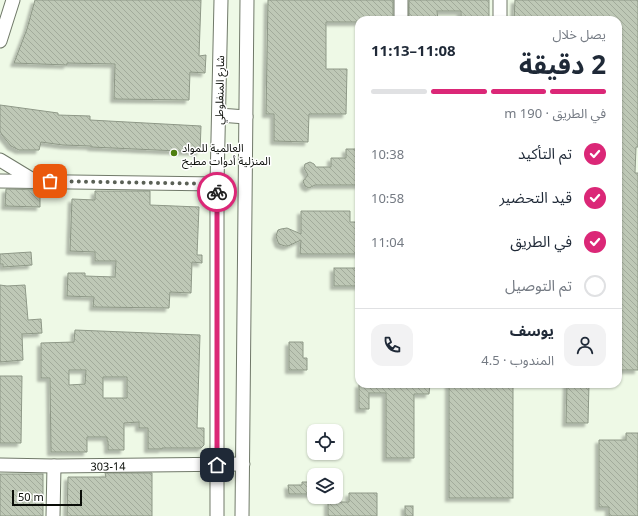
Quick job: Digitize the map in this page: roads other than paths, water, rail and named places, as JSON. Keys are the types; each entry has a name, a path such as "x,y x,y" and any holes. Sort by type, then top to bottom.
{"street":[{"path":"0,42 13,0"},
{"name":"شارع المنفلوطي","path":"217,516 218,184 221,0"},
{"path":"242,516 247,0"},
{"path":"401,0 401,16"},
{"path":"500,0 500,16"},
{"path":"219,115 246,117"},
{"path":"0,160 35,180"},
{"path":"0,180 218,184"},
{"name":"303-14","path":"0,465 54,466 243,464"},
{"path":"53,516 54,466"}],"place":[{"name":"العالمية للمواد المنزلية أدوات مطبخ","path":"174,153"}]}
